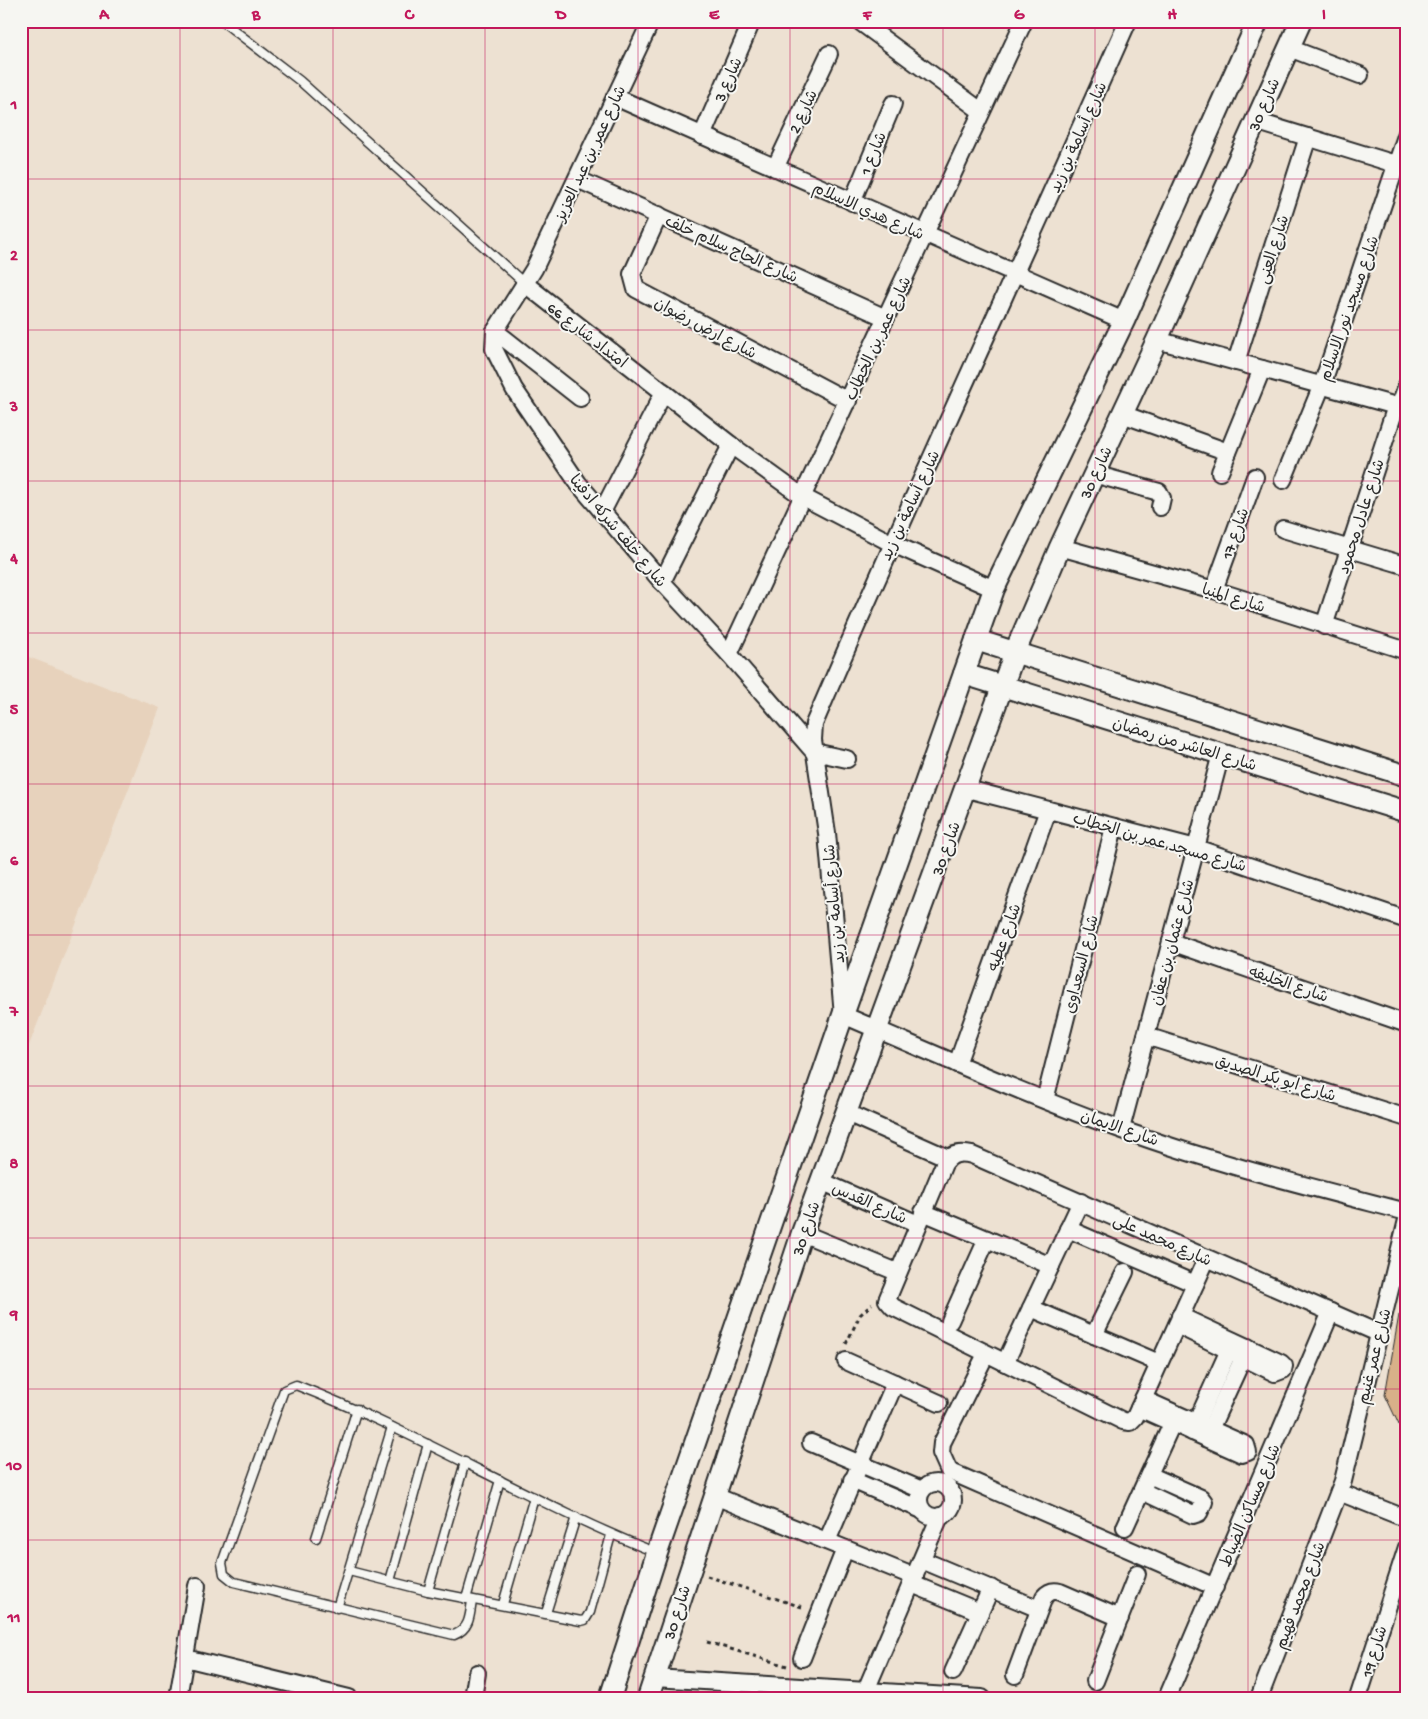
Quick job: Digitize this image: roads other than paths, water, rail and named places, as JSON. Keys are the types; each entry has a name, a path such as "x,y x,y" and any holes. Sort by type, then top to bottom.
{"street":[{"name":"شارع عمر بن عبد العزيز","path":"524,283 534,269 651,21"},
{"name":"شارع 3","path":"702,136 752,21"},
{"path":"858,21 981,111"},
{"name":"شارع عمر بن الخطاب","path":"729,654 926,235 981,111 1024,21"},
{"name":"شارع أسامة بن زيد","path":"843,1015 827,833 814,752 814,724 891,543 1016,275 1128,21"},
{"name":"شارع 30","path":"610,1698 656,1553 843,1015 994,589 1124,321 1258,21"},
{"name":"شارع 30","path":"648,1698 802,1232 967,789 1015,652 1060,547 1157,340 1300,22"},
{"path":"1289,48 1360,76"},
{"name":"شارع 2","path":"775,168 829,54"},
{"name":"شارع هدي الاسلام","path":"615,97 1124,321"},
{"name":"شارع 1","path":"852,202 893,104"},
{"path":"1255,121 1401,166"},
{"name":"شارع مسجد نور الاسلام","path":"1283,480 1322,385 1401,166 1407,133"},
{"name":"شارع العنى","path":"1236,362 1308,137"},
{"name":"شارع الحاج سلام خلف","path":"577,178 886,318"},
{"name":"شارع ارض رضوان","path":"659,216 632,274 636,289 848,401"},
{"path":"524,283 495,331 580,398"},
{"name":"امتداد شارع 66","path":"524,283 731,445 803,497 891,543 994,589"},
{"name":"شارع خلف شركه ادفينا","path":"495,331 494,349 514,389 573,475 662,582 729,654 814,752"},
{"path":"1157,340 1401,407"},
{"path":"1220,472 1262,368"},
{"name":"شارع عادل محمود","path":"1324,626 1349,548 1407,386"},
{"path":"602,512 664,392"},
{"path":"1122,414 1228,452"},
{"path":"662,582 731,445"},
{"path":"1094,474 1159,492 1162,498 1160,507"},
{"name":"شارع 17","path":"1214,590 1255,477"},
{"path":"1283,529 1407,566"},
{"name":"شارع المنيا","path":"1060,547 1214,590 1407,651"},
{"path":"976,640 1407,776"},
{"name":"شارع العاشر من رمضان","path":"964,674 1407,812"},
{"path":"814,752 848,759"},
{"name":"شارع عثمان بن عفان","path":"1121,1129 1221,754"},
{"name":"شارع مسجد عمر بن الخطاب","path":"967,789 1196,848 1407,920"},
{"name":"شارع عطيه","path":"957,1064 1048,810"},
{"name":"شارع السعداوى","path":"1045,1100 1114,827"},
{"name":"شارع الخليفه","path":"1171,942 1407,1024"},
{"name":"شارع الايمان","path":"843,1015 957,1064 1121,1129 1264,1174 1407,1212"},
{"name":"شارع ابو بكر الصديق","path":"1146,1036 1407,1118"},
{"path":"846,1113 946,1161 888,1295 887,1300 893,1307 1123,1421 1133,1420 1207,1258"},
{"name":"شارع محمد على","path":"946,1161 962,1153 972,1155 1378,1332"},
{"name":"شارع القدس","path":"821,1181 987,1240 1051,1266"},
{"path":"1005,1363 1081,1202"},
{"name":"شارع عمر غنيم","path":"1339,1492 1407,1220"},
{"path":"1068,1229 1195,1284"},
{"path":"802,1232 898,1272"},
{"path":"950,1321 987,1240"},
{"path":"1094,1335 1125,1272"},
{"path":"1031,1308 1159,1364"},
{"name":"شارع مساكن الضباط","path":"1167,1698 1331,1312"},
{"path":"1141,1404 1201,1431 1239,1349 1178,1320"},
{"path":"986,1354 942,1443 941,1453 949,1471 1215,1588"},
{"path":"846,1361 940,1403"},
{"path":"827,1541 894,1383"},
{"path":"1125,1527 1174,1419"},
{"path":"811,1443 922,1490"},
{"path":"1142,1491 1193,1515 1199,1513 1204,1502 1202,1498 1149,1474"},
{"path":"852,1480 934,1516 946,1513 952,1502 949,1490 945,1486 933,1483 922,1490 919,1500 922,1510"},
{"path":"1339,1492 1407,1519"},
{"name":"شارع محمد فهيم","path":"1259,1698 1339,1492"},
{"path":"715,1496 827,1541 980,1612"},
{"path":"866,1690 940,1516"},
{"name":"شارع 19","path":"1358,1698 1407,1547"},
{"path":"802,1658 845,1549"},
{"path":"922,1560 1039,1609"},
{"path":"1095,1680 1137,1574"},
{"path":"178,1698 197,1586"},
{"path":"953,1672 991,1588"},
{"path":"1015,1675 1044,1596 1054,1590 1120,1618"},
{"path":"185,1658 349,1698"},
{"path":"473,1698 478,1673"},
{"path":"654,1678 982,1698"}],"lane":[{"name":"امتداد شارع 66","path":"222,21 300,81 524,283"},
{"path":"500,1480 469,1599 470,1620 466,1628 454,1635 234,1582 224,1574 222,1563 284,1390 296,1385 357,1409 611,1535 656,1553"},
{"path":"316,1538 357,1409"},
{"path":"337,1608 392,1427"},
{"path":"390,1581 428,1444"},
{"path":"428,1591 465,1462"},
{"path":"503,1604 534,1497"},
{"path":"546,1613 576,1518"},
{"path":"349,1571 428,1591 503,1604 577,1621 585,1620 588,1617 611,1535"}]}
